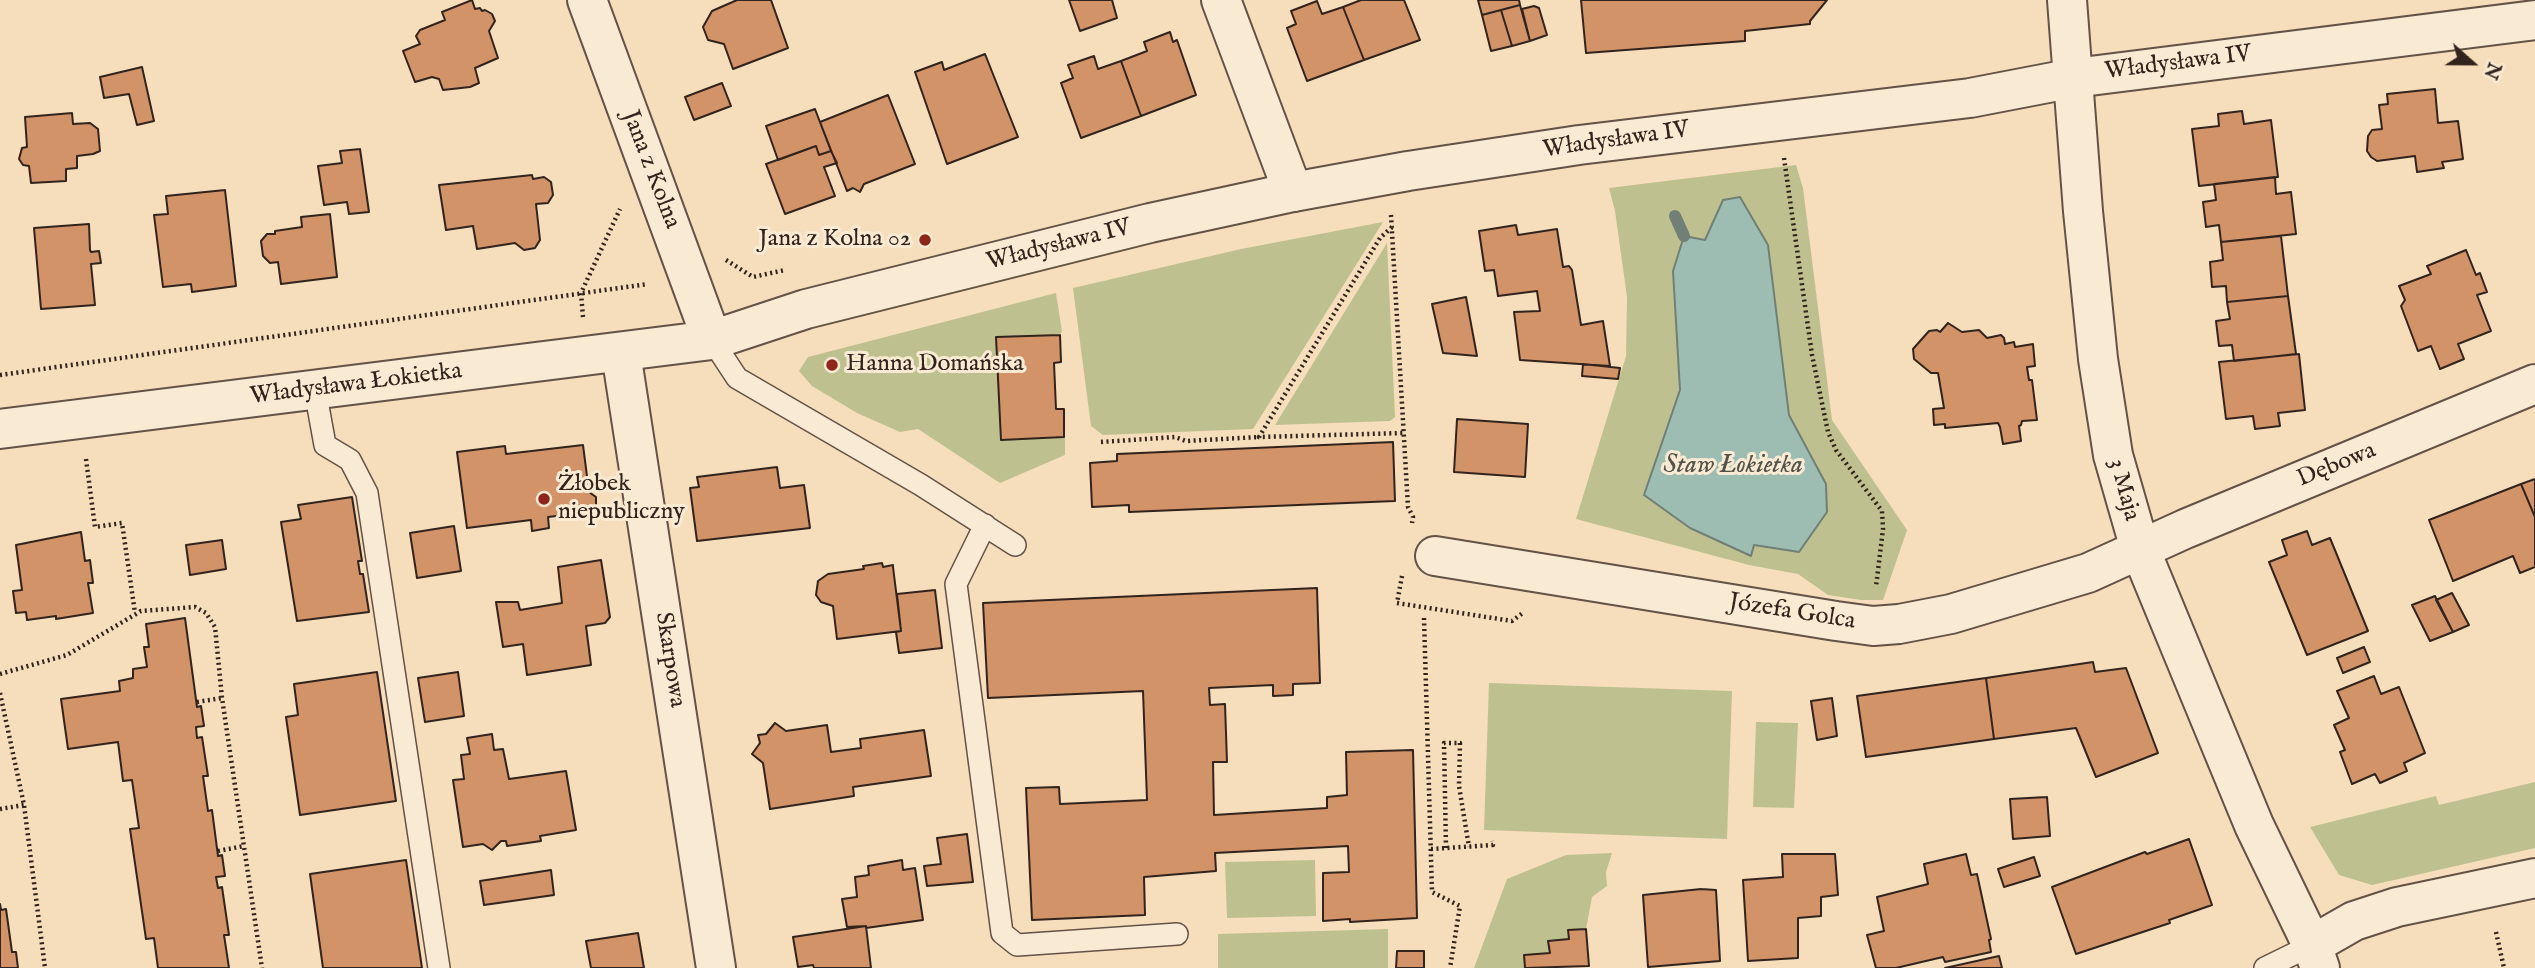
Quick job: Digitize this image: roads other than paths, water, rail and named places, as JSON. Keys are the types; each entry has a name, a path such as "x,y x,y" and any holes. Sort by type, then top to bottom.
{"street":[{"name":"Jana z Kolna","path":"587,0 712,340"},
{"path":"1221,0 1293,192"},
{"name":"3 Maja","path":"2067,0 2083,211 2100,372 2113,455 2140,550 2254,825 2316,957"},
{"name":"Władysława IV","path":"712,340 806,309 1137,227 1293,192 1408,171 1579,145 1970,98 2074,78 2535,20"},
{"name":"Władysława Łokietka","path":"0,429 712,340"},
{"name":"Skarpowa","path":"621,353 716,968"},
{"name":"Dębowa","path":"2140,550 2535,384"},
{"name":"Józefa Golca","path":"1435,556 1873,626 1951,614 2088,573 2140,550"},
{"path":"2316,957 2354,920 2397,907 2535,878"}],"lane":[{"path":"712,340 737,378 921,485 1015,545"},
{"path":"315,390 325,445 350,460 367,493 439,968"},
{"path":"985,526 956,584 1002,933 1017,944 1177,934"},
{"path":"2265,968 2316,957"}],"water":[{"name":"Staw Łokietka","path":"1740,197 1768,245 1789,415 1826,484 1827,512 1799,552 1754,545 1751,556 1690,528 1644,495 1680,390 1673,271 1684,236 1705,240 1723,200"}],"waterway":[{"path":"1675,216 1684,236"}],"place":[{"name":"Jana z Kolna 02","path":"925,240"},
{"name":"Hanna Domańska","path":"832,365"},
{"name":"Żłobek niepubliczny","path":"544,499"}]}
